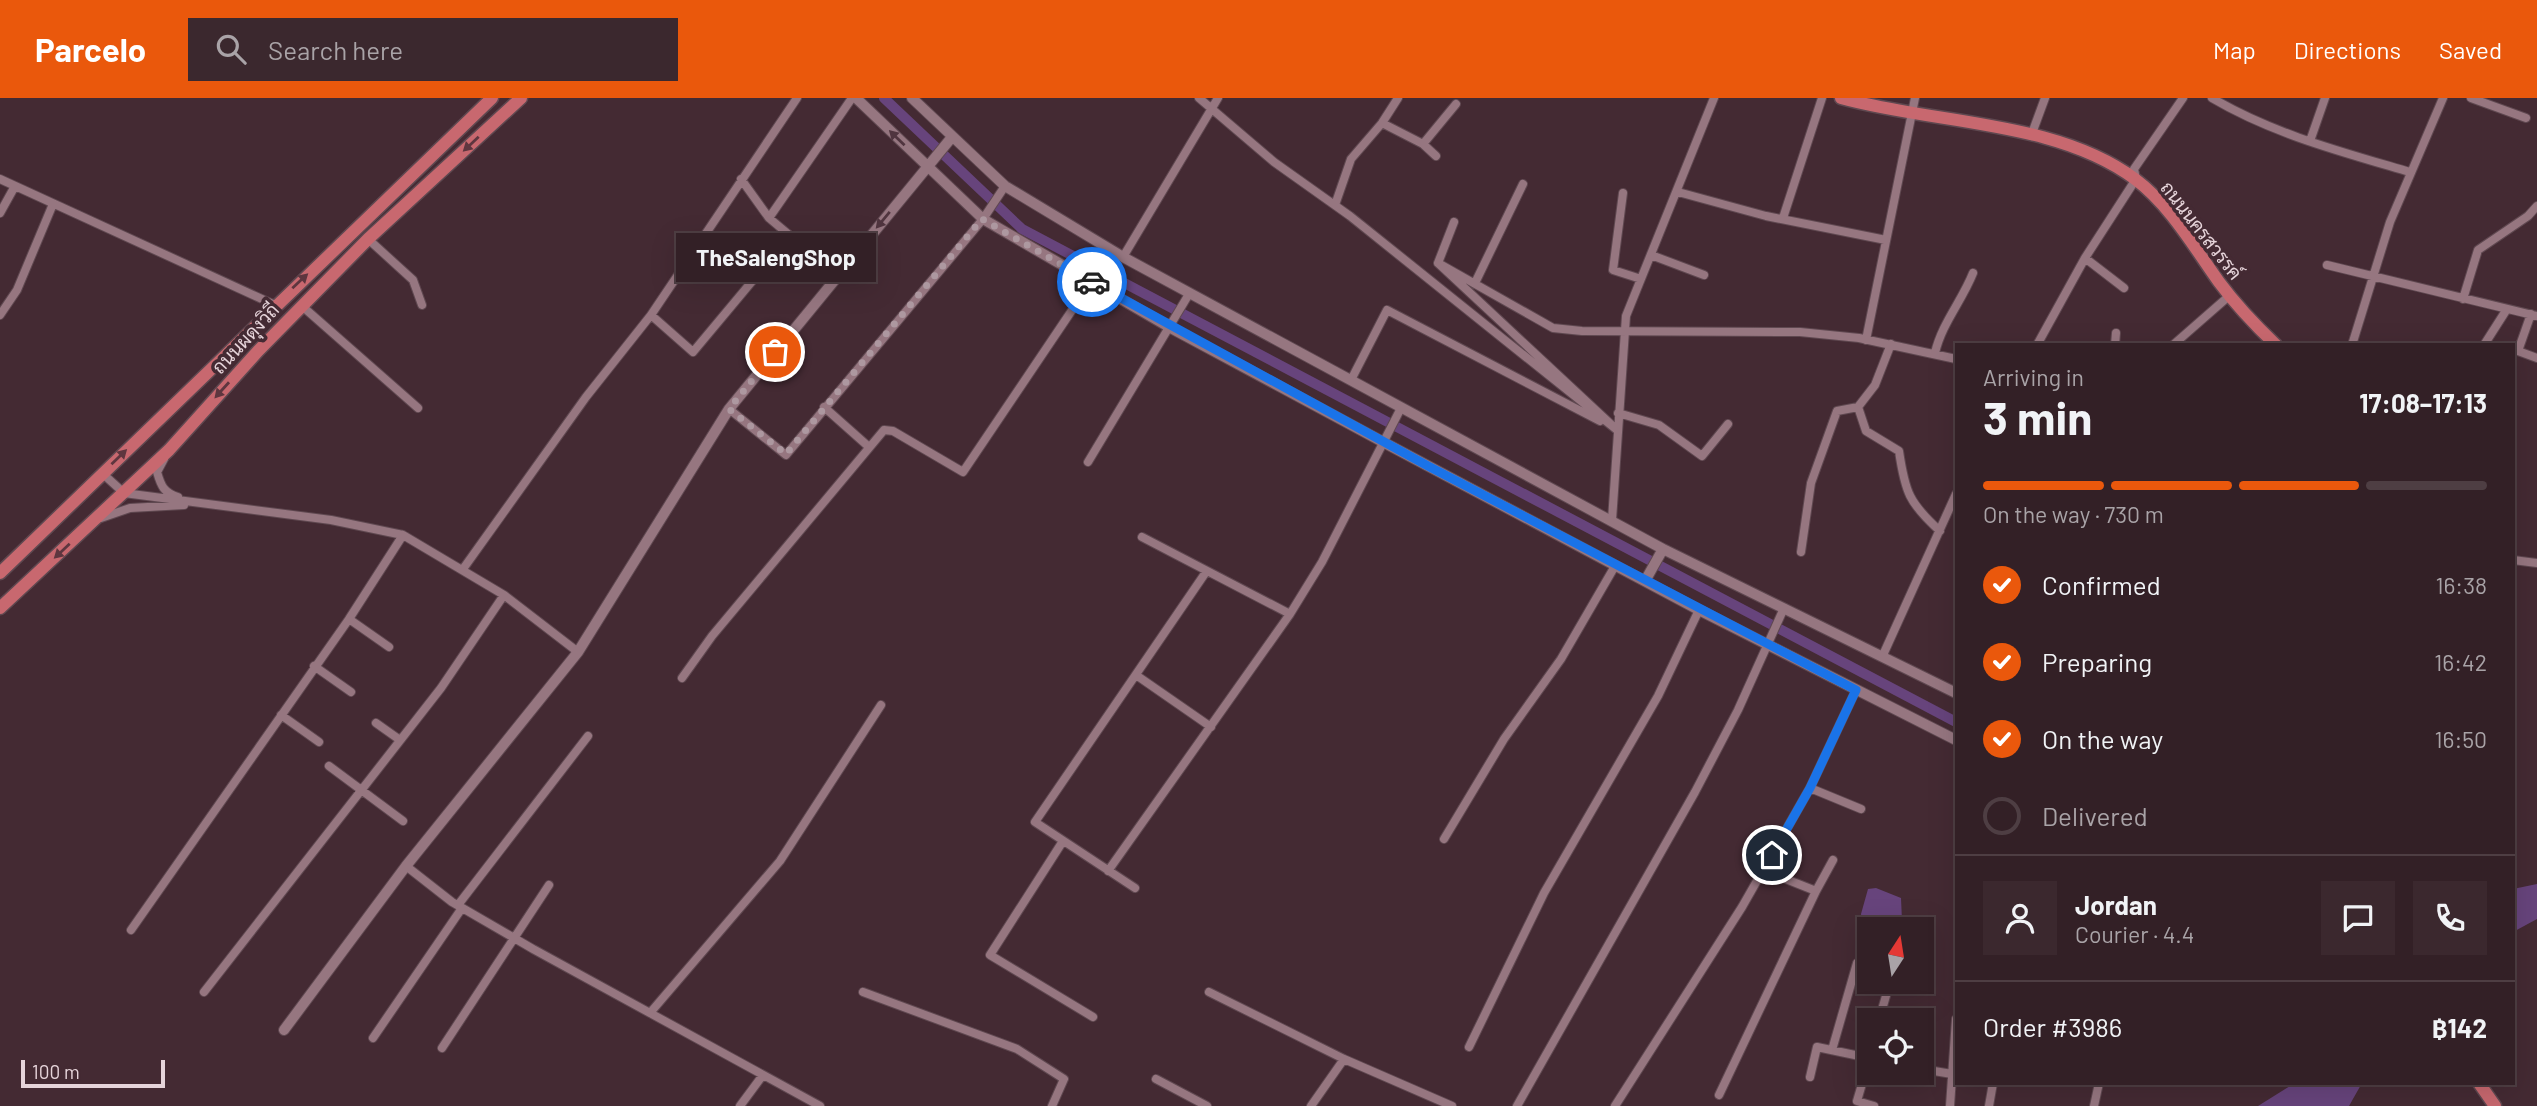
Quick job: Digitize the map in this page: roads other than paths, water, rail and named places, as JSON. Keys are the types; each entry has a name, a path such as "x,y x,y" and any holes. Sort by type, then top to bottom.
{"main road":[{"name":"ถนนผดุงวิถี","path":"0,573 492,98"},
{"name":"ถนนผดุงวิถี","path":"0,608 169,450 290,318 368,239 521,98"},
{"name":"ถนนนครสวรรค์","path":"1841,98 2031,136 2084,151 2136,179 2165,210 2229,296 2274,343"},
{"path":"275,305 290,318"},
{"path":"2480,1085 2493,1105"}],"street":[{"path":"463,569 586,397 651,315 797,98"},
{"path":"769,218 854,98 982,219 1169,327 1383,442 1766,645 1955,740"},
{"path":"912,98 1005,186 1123,257 1662,549 1955,691"},
{"path":"1199,98 1210,111 1274,162 1335,205 1617,430"},
{"path":"1123,257 1218,98"},
{"path":"1335,205 1351,159 1382,123 1398,98"},
{"path":"1612,520 1623,331 1641,279 1714,98"},
{"path":"1783,218 1822,98"},
{"path":"1866,340 1916,98"},
{"path":"2031,136 2045,98"},
{"path":"2038,343 2085,258 2136,179 2134,169 2183,98"},
{"path":"2212,98 2241,115 2310,141 2410,173"},
{"path":"2310,141 2325,98"},
{"path":"2354,343 2390,222 2443,98"},
{"path":"2471,98 2526,118"},
{"path":"1423,144 1457,104"},
{"path":"1382,123 1423,144 1436,156"},
{"path":"284,1030 406,866 578,652 729,409 952,137"},
{"path":"0,179 275,305"},
{"path":"741,179 769,218 837,275"},
{"path":"1475,284 1523,184"},
{"path":"0,213 15,186"},
{"path":"729,409 786,454 982,219 1005,186"},
{"path":"1678,192 1886,240"},
{"path":"1623,193 1612,270 1641,279"},
{"path":"0,315 18,290 53,204"},
{"path":"2463,299 2478,250 2528,216 2537,206"},
{"path":"1438,263 1454,222"},
{"path":"651,315 693,352 789,237"},
{"path":"368,239 412,281 422,304"},
{"path":"1651,255 1704,275"},
{"path":"2085,258 2124,288"},
{"path":"1438,263 1617,430"},
{"path":"1438,263 1553,328 1800,332 1891,344 1955,359"},
{"path":"2327,265 2534,315 2518,351 2537,358"},
{"path":"1935,353 1940,332 1965,292 1973,273"},
{"path":"682,678 712,636 884,430 893,431 963,472 1091,282"},
{"path":"1088,462 1189,294"},
{"path":"2175,343 2229,296"},
{"path":"302,306 418,408"},
{"path":"2485,343 2507,309"},
{"path":"1351,380 1387,310 1617,430"},
{"path":"2115,343 2116,333"},
{"path":"1801,552 1811,484 1822,446 1837,411 1858,407 1875,385 1891,344"},
{"path":"824,407 869,447"},
{"path":"1858,407 1866,431 1899,451 1909,499 1917,511 1940,531"},
{"path":"1108,871 1290,614 1322,562 1401,408"},
{"path":"1618,413 1659,425 1702,456 1728,424"},
{"path":"169,450 157,472 161,486 169,494 208,505"},
{"path":"102,473 124,493 331,520 403,535 504,595 578,652"},
{"path":"1883,655 1955,496"},
{"path":"97,519 130,508 208,505"},
{"path":"131,930 349,619 403,535"},
{"path":"1142,537 1290,614"},
{"path":"1645,582 1662,549"},
{"path":"2515,560 2537,563"},
{"path":"1444,839 1504,739 1561,659 1615,566"},
{"path":"1135,888 1035,822 1206,572"},
{"path":"204,992 441,688 504,595"},
{"path":"1517,1106 1695,792 1738,710 1784,608"},
{"path":"1469,1047 1544,894 1652,707 1699,610"},
{"path":"349,619 389,647"},
{"path":"314,666 352,692"},
{"path":"1136,675 1211,727"},
{"path":"1615,1106 1763,870 1810,788 1856,690"},
{"path":"650,1013 780,861 881,705"},
{"path":"281,715 319,743"},
{"path":"376,723 400,740"},
{"path":"373,1038 460,906 588,736"},
{"path":"329,766 403,821"},
{"path":"1810,788 1861,809"},
{"path":"1063,841 989,955 1093,1017"},
{"path":"1719,1094 1833,860"},
{"path":"406,866 460,906 820,1106"},
{"path":"1763,870 1816,891"},
{"path":"442,1048 549,885"},
{"path":"1832,1050 1857,963"},
{"path":"863,992 1017,1049 1064,1079 1052,1106"},
{"path":"1209,992 1344,1059 1452,1106"},
{"path":"1950,1106 1955,1033"},
{"path":"1810,1077 1817,1047 1857,1056"},
{"path":"1311,1106 1344,1059"},
{"path":"1934,1071 1952,1074"},
{"path":"740,1106 763,1074"},
{"path":"1156,1079 1207,1106"},
{"path":"1862,1085 1857,1101 1874,1106"},
{"path":"1989,1106 1993,1085"},
{"path":"2094,1106 2099,1085"}],"waterway":[{"path":"884,98 1022,229 1955,721"}],"place":[{"name":"TheSalengShop","path":"775,352"}]}
